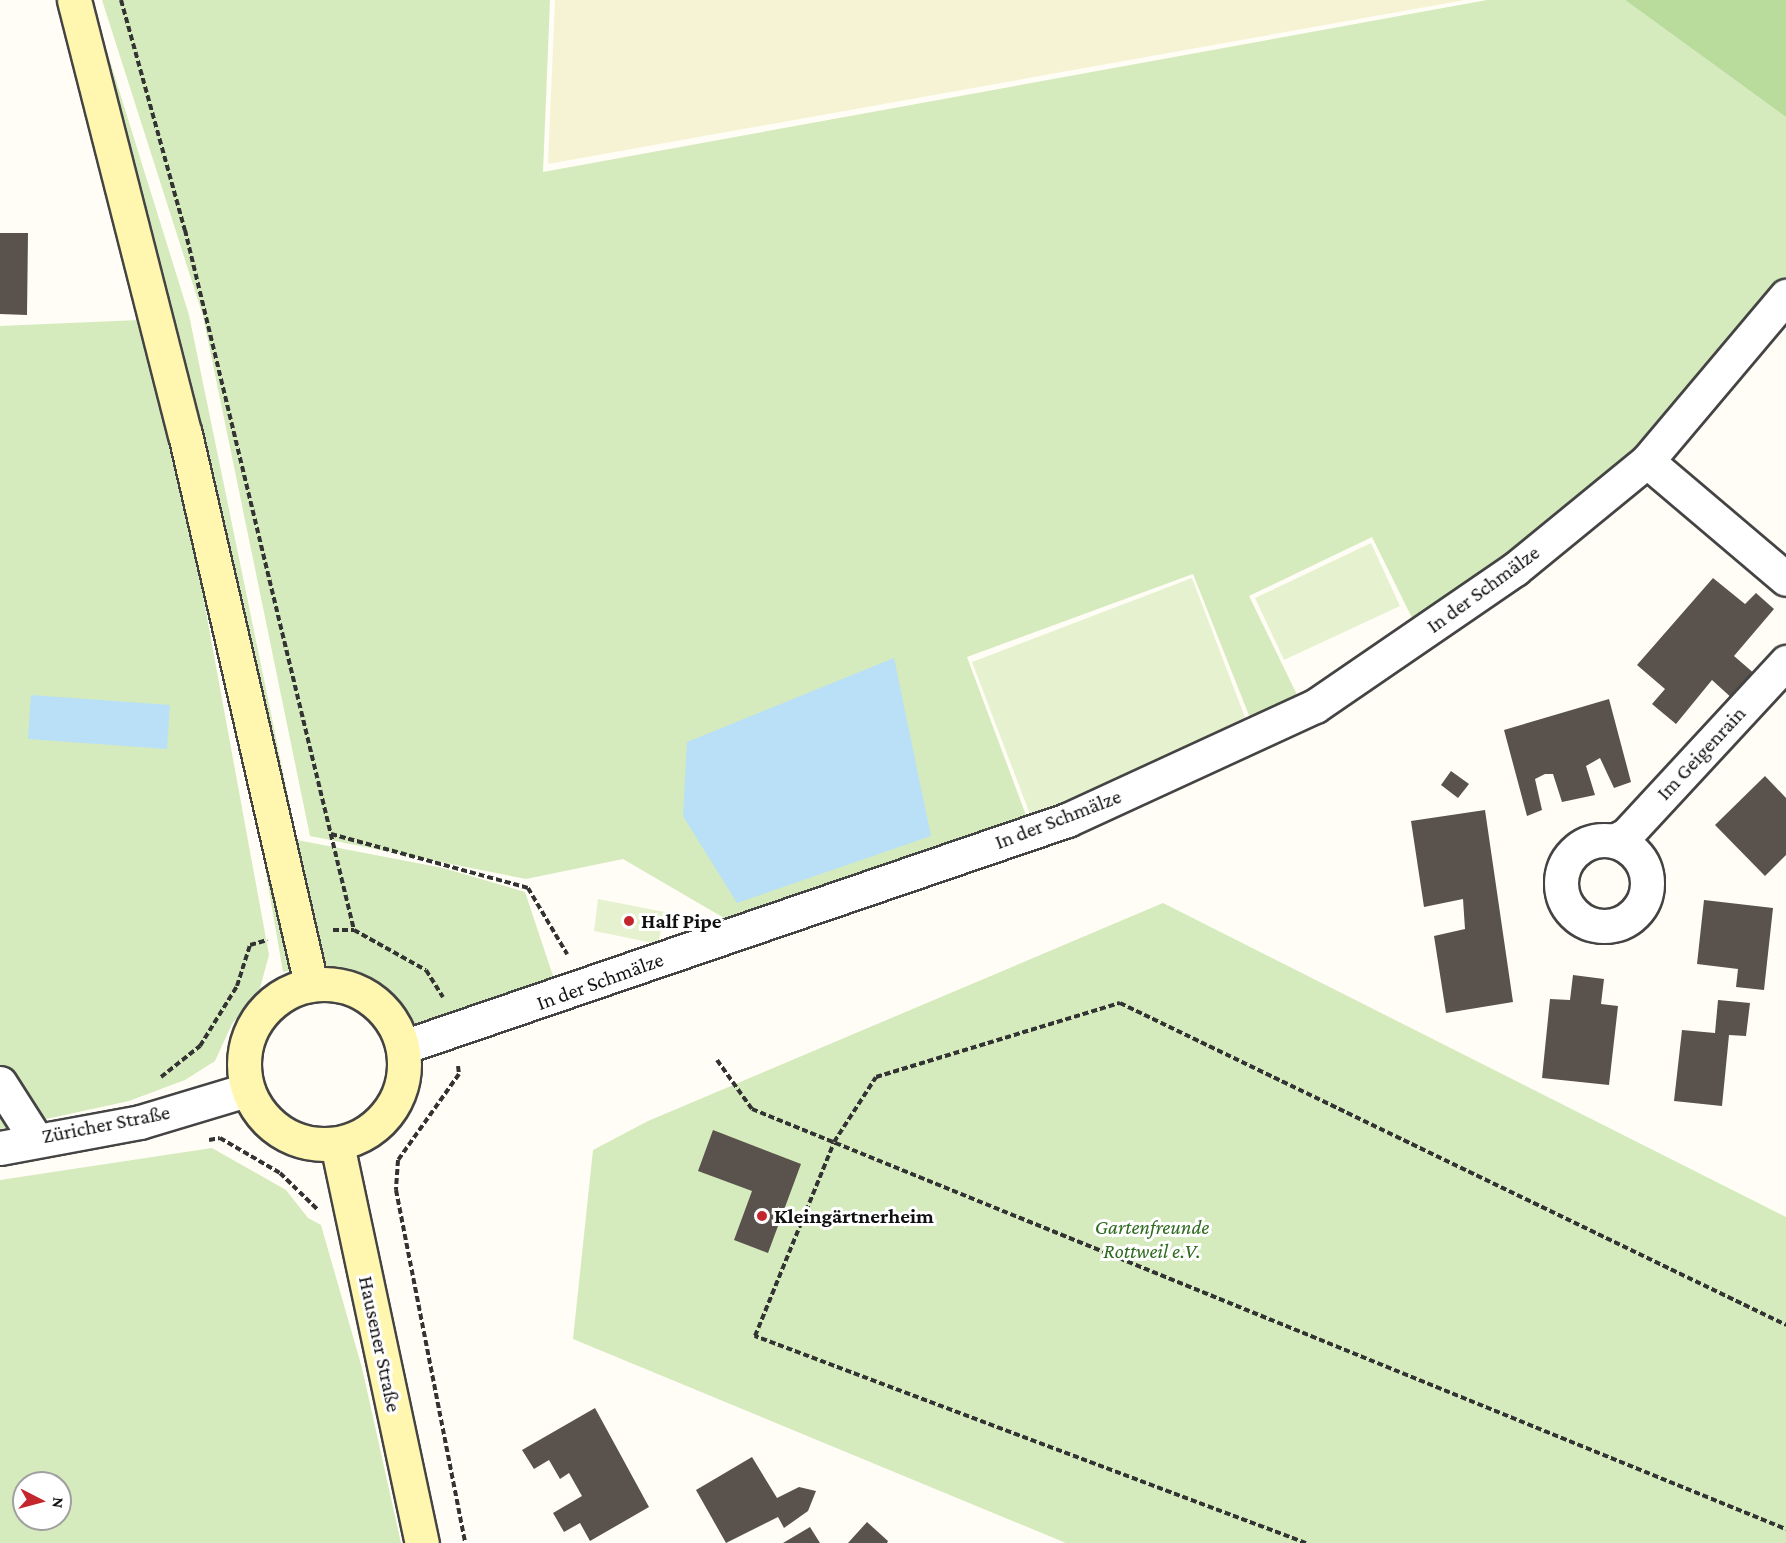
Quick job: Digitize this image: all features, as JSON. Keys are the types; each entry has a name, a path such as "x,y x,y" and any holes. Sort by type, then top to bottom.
{"main road":[{"path":"75,0 185,434 311,984"},
{"path":"311,984 359,991 389,1018 403,1047 400,1090 391,1110 367,1132 337,1144 308,1144 282,1134 261,1115 247,1090 243,1062 258,1019 285,993 311,984"},
{"name":"Hausener Straße","path":"337,1144 422,1543"}],"street":[{"name":"In der Schmälze","path":"403,1047 453,1034 1067,820 1315,706 1515,569 1647,461 1786,296"},
{"path":"1647,461 1786,579"},
{"name":"Im Geigenrain","path":"1614,841 1626,835 1786,662"},
{"path":"0,1083 35,1138"},
{"name":"Züricher Straße","path":"0,1148 35,1138 140,1122 247,1090"}],"path":[{"path":"121,0 185,230 354,930"},
{"path":"331,834 528,888 586,987"},
{"path":"157,1079 200,1046 237,986 250,945 300,930 354,930 426,970 443,997 453,1034 459,1074 398,1160 396,1190 465,1543"},
{"path":"1306,1543 755,1336 834,1142 876,1077 1120,1003 1786,1325"},
{"path":"717,1060 752,1109 1786,1529"},
{"path":"198,1142 220,1138 280,1173 313,1210 350,1203 396,1190"}],"shaded area":[{"path":"555,0 1465,0 548,164"}],"green space":[{"path":"91,0 189,315 297,840 443,868 525,892 556,985 450,1019 400,1026 366,983 307,966 283,972 192,442"},
{"path":"102,0 550,0 543,172 1487,0 1625,0 1786,117 1786,287 1639,458 1416,626 1372,537 1249,596 1302,705 1254,728 1193,574 967,657 1030,826 736,925 623,859 526,879 310,836 203,316"},
{"path":"1625,0 1786,0 1786,117"},
{"path":"139,320 175,443 269,955 260,988 232,1024 215,1061 185,1080 129,1101 0,1129 0,326"},
{"path":"1371,543 1400,606 1284,660 1255,598"},
{"path":"1192,578 1251,733 1031,817 972,662"},
{"name":"Half Pipe","path":"598,899 665,912 658,944 594,931"},
{"name":"Gartenfreunde Rottweil e.V.","path":"1163,903 1786,1217 1786,1543 1066,1543 573,1339 593,1150 648,1121"},
{"path":"212,1148 286,1190 308,1218 321,1225 362,1368 401,1543 0,1543 0,1180"}],"water":[{"path":"894,658 931,836 737,903 683,816 687,742"},
{"path":"31,695 170,705 167,749 28,739"}],"building":[{"path":"0,233 28,233 27,315 0,314"},
{"path":"1713,578 1745,604 1756,593 1774,609 1734,656 1756,675 1734,700 1712,680 1676,724 1652,704 1665,689 1637,665"},
{"path":"1609,699 1631,782 1614,788 1600,758 1586,766 1595,795 1562,802 1553,774 1545,774 1535,779 1542,810 1527,816 1504,730"},
{"path":"1451,771 1469,784 1458,798 1441,785"},
{"path":"1765,776 1786,798 1786,855 1765,876 1715,825"},
{"path":"1485,810 1513,1002 1446,1013 1434,936 1465,929 1463,899 1424,907 1411,821"},
{"path":"1704,900 1773,908 1764,990 1736,987 1738,969 1697,964"},
{"path":"1573,975 1604,979 1601,1004 1618,1006 1609,1085 1542,1078 1550,999 1570,1000"},
{"path":"1718,1000 1750,1003 1746,1036 1729,1035 1722,1106 1674,1101 1682,1030 1715,1033"},
{"name":"Kleingärtnerheim","path":"713,1130 801,1164 768,1253 734,1240 752,1191 698,1171"},
{"path":"595,1408 649,1507 590,1541 580,1523 564,1532 553,1513 582,1496 569,1473 560,1479 549,1460 534,1469 522,1450"},
{"path":"752,1457 777,1498 799,1487 816,1491 808,1511 784,1528 778,1517 726,1543 696,1490"},
{"path":"867,1522 888,1541 887,1543 848,1543"},
{"path":"810,1527 820,1543 783,1543"}],"place":[{"name":"Half Pipe","path":"629,921"},
{"name":"Kleingärtnerheim","path":"762,1216"}]}
